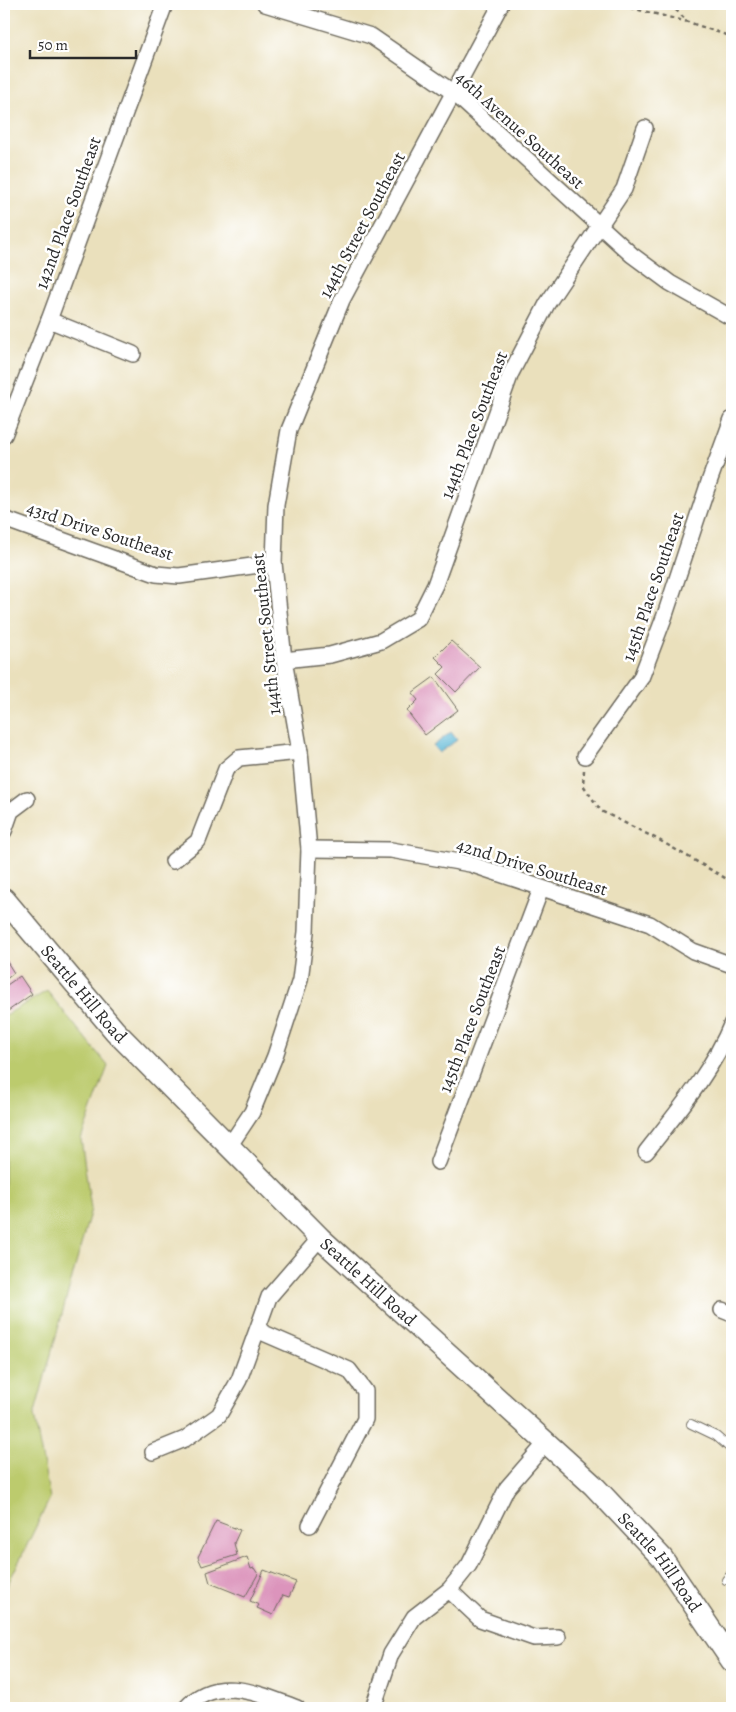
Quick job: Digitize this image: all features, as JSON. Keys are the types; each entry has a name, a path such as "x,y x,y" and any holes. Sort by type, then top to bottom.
{"main road":[{"name":"Seattle Hill Road","path":"4,899 115,1031 320,1238 593,1485 662,1558 732,1661"}],"street":[{"name":"142nd Place Southeast","path":"4,435 49,320 165,4"},
{"name":"46th Avenue Southeast","path":"265,4 372,36 454,93 600,228 632,255 670,283 732,318"},
{"name":"144th Street Southeast","path":"230,1145 252,1112 275,1056 300,980 306,932 309,849 300,752 284,660 274,563 276,505 289,430 342,300 501,4"},
{"name":"144th Place Southeast","path":"284,660 330,655 381,642 418,619 435,585 511,373 547,304 600,228 624,189 645,128"},
{"path":"49,320 133,354"},
{"name":"145th Place Southeast","path":"585,756 641,678 665,615 732,419"},
{"name":"43rd Drive Southeast","path":"4,519 156,574 179,576 274,563"},
{"path":"173,861 198,841 226,769 239,758 300,752"},
{"path":"4,830 11,811 27,799"},
{"name":"42nd Drive Southeast","path":"309,849 391,850 470,864 540,889 650,924 693,951 732,965"},
{"name":"145th Place Southeast","path":"438,1162 540,889"},
{"path":"646,1152 697,1088 725,1041 732,1023"},
{"path":"153,1452 186,1439 219,1414 239,1380 259,1331 269,1297 320,1238"},
{"path":"259,1331 349,1370 365,1391 365,1419 310,1526"},
{"path":"373,1708 392,1654 414,1617 449,1590 469,1565 507,1488 546,1443"},
{"path":"449,1590 480,1619 534,1638 558,1637"},
{"path":"186,1708 193,1701 217,1690 247,1690 297,1708"}],"lane":[{"path":"691,1424 716,1436 732,1450"},
{"path":"726,1580 732,1573"}],"path":[{"path":"616,4 688,22 732,37"},
{"path":"670,4 688,22"},
{"path":"585,756 583,785 601,811 659,840 732,882"}],"green space":[{"path":"47,991 108,1066 81,1139 91,1209 34,1416 50,1498 4,1592 4,1016"}],"water":[{"path":"451,732 457,740 439,753 433,746"}],"building":[{"path":"451,641 480,667 456,692 438,674 445,667 435,657"},
{"path":"434,677 458,710 425,735 407,711 418,700 412,693"},
{"path":"4,957 14,973 4,981"},
{"path":"20,976 32,994 8,1011 4,1005 4,987"},
{"path":"216,1521 240,1530 234,1543 237,1555 202,1566 198,1557"},
{"path":"247,1557 251,1569 254,1568 258,1574 245,1597 210,1583 207,1572"},
{"path":"264,1570 296,1582 289,1597 283,1595 273,1615 257,1608 259,1605 250,1601"}]}
